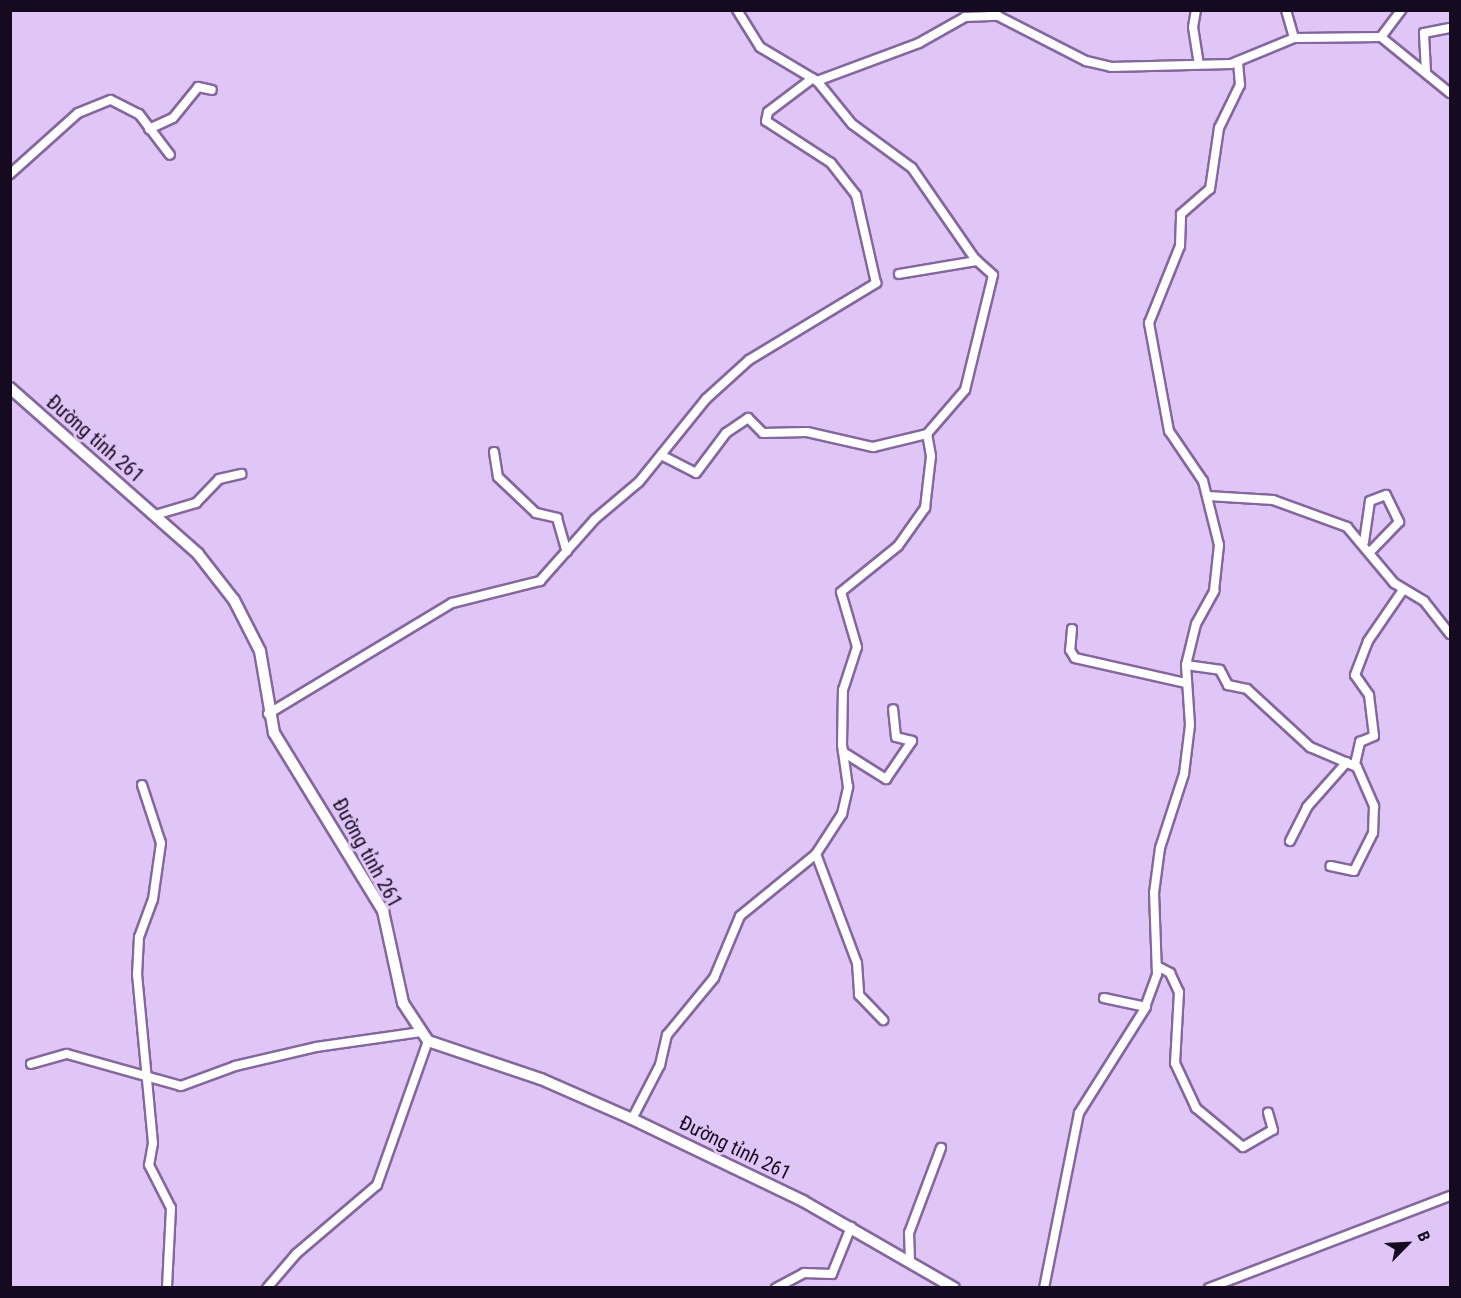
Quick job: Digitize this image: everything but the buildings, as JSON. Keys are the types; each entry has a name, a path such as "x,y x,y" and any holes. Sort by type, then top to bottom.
{"main road":[{"name":"Đường tỉnh 261","path":"10,388 205,560 234,600 260,651 268,714 279,742 382,911 401,994 425,1037 541,1079 632,1119 851,1227 954,1287"}],"street":[{"path":"632,1119 660,1065 667,1035 714,978 740,916 816,854 835,829 846,800 843,690 857,646 841,592 898,546 925,508 931,456 927,434 940,413 963,394 973,342 986,319 993,275 977,261 912,168 852,124 815,80 760,47 737,10"},
{"path":"1196,10 1192,27 1199,64"},
{"path":"1286,10 1294,38"},
{"path":"1381,37 1401,10"},
{"path":"268,714 452,603 540,581 661,455 706,399 749,360 876,283 856,195 831,163 766,121 768,112 815,80 919,43 972,16 1010,19 1099,66 1238,62 1294,38 1381,37 1450,93"},
{"path":"1426,72 1424,33 1450,28"},
{"path":"1044,1287 1079,1113 1146,1007 1157,966 1154,893 1160,848 1184,774 1190,725 1186,665 1196,624 1214,591 1219,545 1201,476 1183,459 1168,431 1149,323 1180,246 1181,214 1213,183 1219,128 1240,85 1238,62"},
{"path":"148,129 173,118 198,87 212,90"},
{"path":"10,174 78,113 111,100 123,101 170,156"},
{"path":"899,274 977,261"},
{"path":"661,455 696,473 726,433 748,418 763,433 807,432 869,447 927,434"},
{"path":"494,452 498,477 536,513 557,518 567,552"},
{"path":"154,515 196,503 219,479 241,474"},
{"path":"1364,542 1370,501 1386,495 1399,522 1371,551"},
{"path":"1208,496 1273,500 1347,527 1364,542 1403,590 1424,601 1450,634"},
{"path":"1290,841 1307,807 1351,763 1360,742 1374,736 1369,695 1355,675 1368,641 1403,590"},
{"path":"1072,629 1070,650 1076,658 1186,683"},
{"path":"1186,665 1220,670 1228,685 1247,689 1310,747 1351,763 1376,821 1354,871 1331,866"},
{"path":"843,752 886,779 912,741 896,737 893,709"},
{"path":"142,785 161,849 153,899 139,937 146,1073 154,1146 150,1167 171,1208 167,1287"},
{"path":"816,854 857,963 859,995 883,1020"},
{"path":"1157,966 1170,973 1179,992 1175,1063 1196,1108 1243,1147 1273,1130 1268,1113"},
{"path":"1104,998 1146,1007"},
{"path":"31,1064 67,1054 146,1073 181,1086 235,1066 304,1050 425,1037 376,1185 296,1254 267,1287"},
{"path":"910,1261 909,1233 941,1148"},
{"path":"1209,1287 1450,1197"},
{"path":"776,1287 804,1273 832,1274 851,1227"}]}
